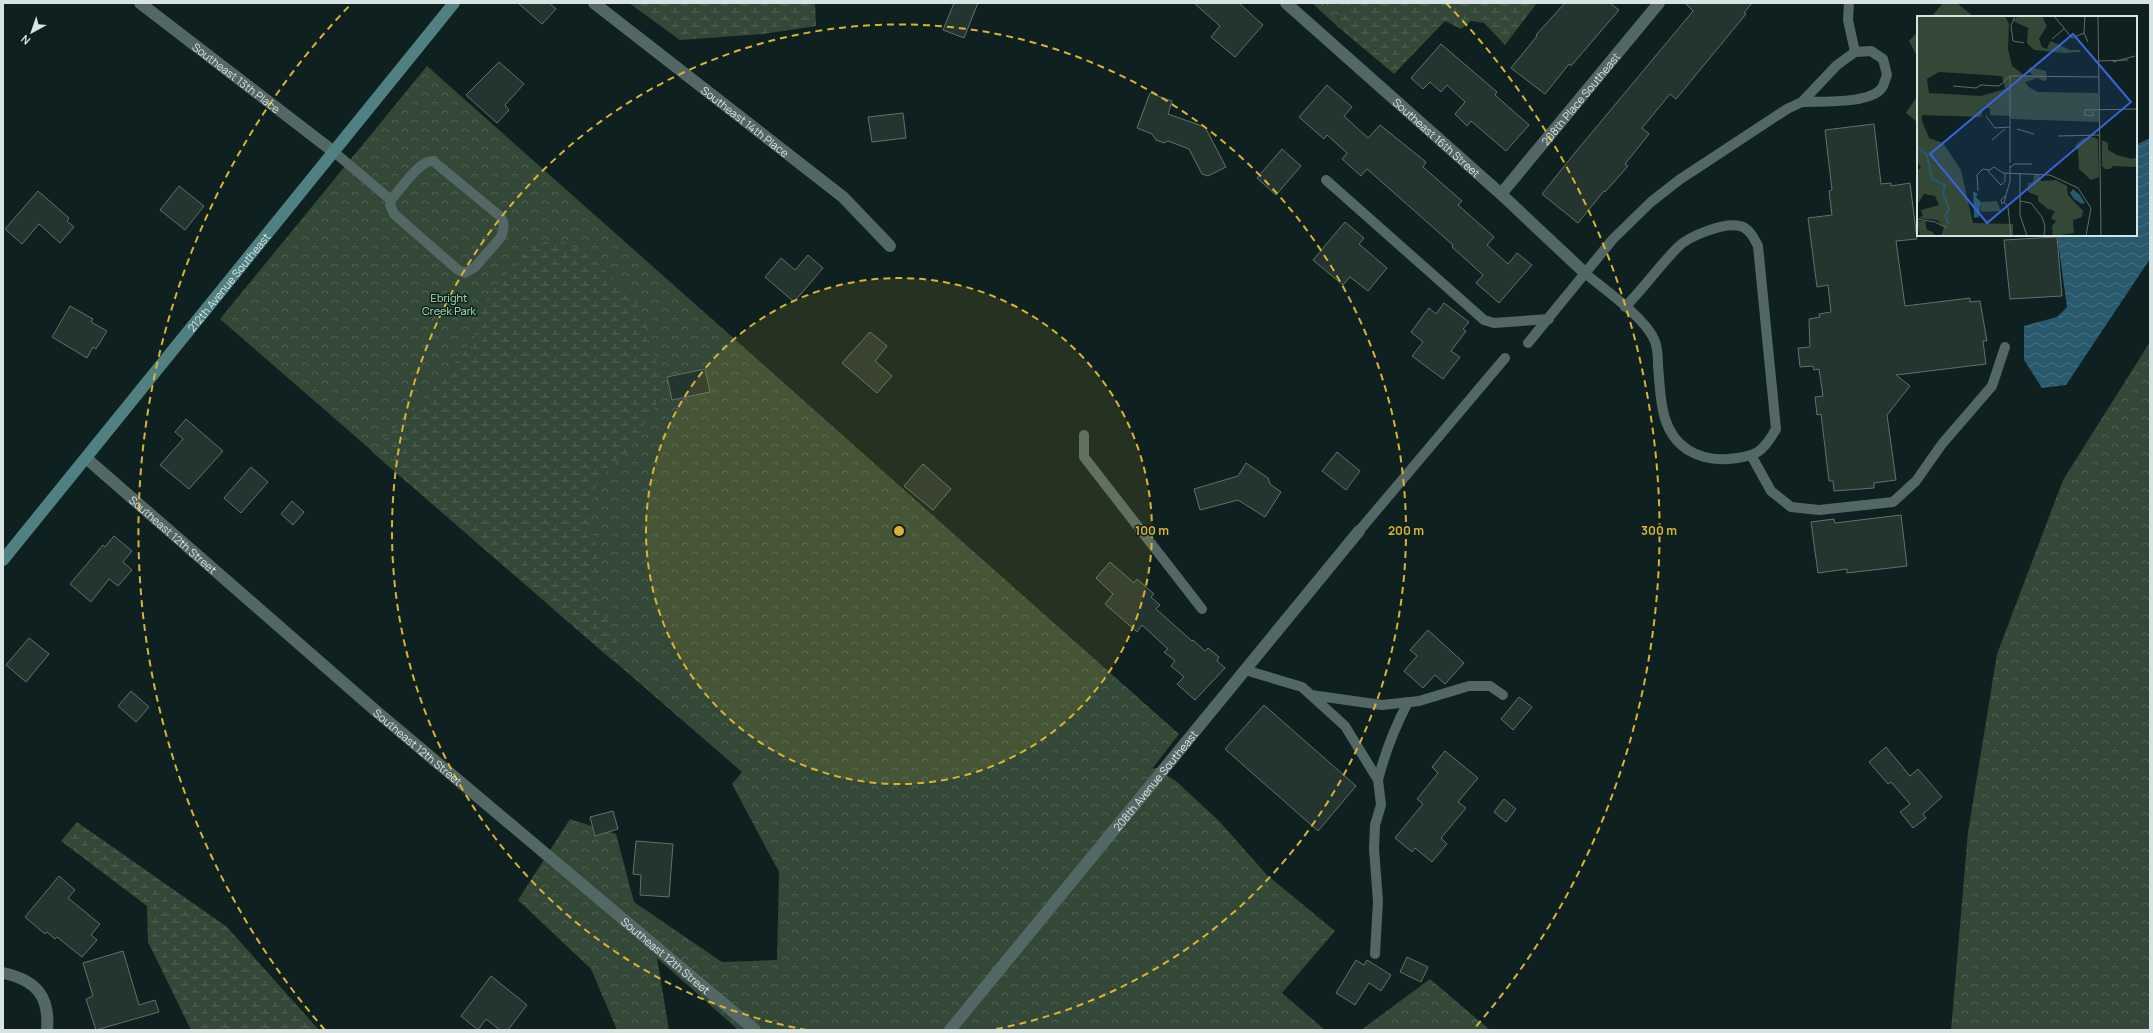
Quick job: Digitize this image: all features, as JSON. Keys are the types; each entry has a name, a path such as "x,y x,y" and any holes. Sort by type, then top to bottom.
{"street":[{"name":"Southeast 13th Place","path":"140,3 334,152"},
{"name":"212th Avenue Southeast","path":"3,560 454,3"},
{"name":"Southeast 14th Place","path":"594,3 843,198 890,246"},
{"name":"Southeast 16th Street","path":"1286,3 1501,194 1586,274"},
{"name":"208th Place Southeast","path":"1501,194 1659,3"},
{"name":"Southeast 12th Street","path":"86,458 376,711 755,1030"},
{"name":"208th Avenue Southeast","path":"950,1030 1359,530"},
{"path":"3,973 27,981 45,1000 48,1015 47,1030"}],"lane":[{"path":"1849,3 1848,20 1855,52"},
{"path":"1528,343 1614,239 1650,202 1685,176 1787,109 1802,102 1837,65 1855,52 1871,51 1883,59 1888,75 1881,89 1870,96 1850,100 1802,102"},
{"path":"334,152 391,200"},
{"path":"428,160 433,161 501,217 504,222 504,231 475,267 465,273 458,270 394,214 390,205 391,200 420,165 428,160"},
{"path":"1326,180 1484,320 1494,323 1548,319"},
{"path":"1586,274 1645,326 1654,339 1664,418 1670,434 1680,445 1700,457 1719,460 1751,455 1761,451 1768,445 1776,429 1758,246 1751,233 1740,226 1728,227 1695,236 1679,246 1625,307"},
{"path":"1751,455 1771,491 1791,507 1819,510 1893,502 1916,481 1942,444 1992,386 2005,347"},
{"path":"1359,530 1505,358"},
{"path":"1084,435 1084,457 1202,609"},
{"path":"1245,670 1302,688 1311,695 1345,726 1378,780"},
{"path":"1311,695 1382,704 1419,701 1469,686 1490,686 1502,695"},
{"path":"1375,954 1378,902 1374,849 1375,825 1381,805 1378,780 1386,749 1408,702"}],"green space":[{"path":"629,3 815,3 816,26 763,34 680,40"},
{"path":"1312,3 1350,3 1339,13 1338,27"},
{"path":"1350,3 1537,3 1505,45 1484,23 1471,21 1461,29 1445,21 1394,74 1338,27 1339,13"},
{"path":"1943,3 1957,3 1973,16 1932,16"},
{"path":"1917,32 1917,56 1909,41"},
{"name":"Ebright Creek Park","path":"427,66 1179,734 1152,769 1156,768 1177,782 1219,821 1267,875 1335,931 1282,993 1325,1030 736,1030 736,1028 657,958 669,1030 617,1030 591,969 518,900 570,819 616,834 634,902 722,962 777,960 779,872 732,784 742,772 220,319"},
{"path":"1917,96 1917,122 1906,113"},
{"path":"553,241 563,242 579,250 598,264 633,297 643,315 659,373 660,394 653,412 641,429 634,444 598,480 594,491 589,522 599,557 592,586 620,647 612,660 371,451 404,421 472,342 485,301 507,273 532,248 540,243"},
{"path":"2150,342 2150,1030 1951,1030 1968,832 1997,654 2063,480"},
{"path":"77,822 227,927 319,1030 191,1030 148,942 147,906 61,841"},
{"path":"1430,979 1490,1030 1361,1030"}],"water":[{"path":"2150,138 2150,259 2066,385 2042,388 2024,360 2024,326 2057,317 2067,307 2057,236 2137,236 2137,144"}],"building":[{"path":"518,3 549,3 556,9 542,24"},
{"path":"954,3 978,3 964,38 943,30"},
{"path":"1194,3 1239,3 1263,25 1235,57 1211,37 1220,26"},
{"path":"1565,3 1610,3 1619,10 1571,66 1569,64 1545,94 1511,68 1537,36 1536,35"},
{"path":"1685,3 1752,3 1744,13 1746,14 1676,99 1670,94 1642,128 1649,134 1625,164 1628,166 1605,192 1604,191 1578,223 1542,194 1693,11"},
{"path":"1441,44 1497,92 1495,95 1529,125 1506,151 1471,121 1467,126 1455,114 1465,102 1447,85 1441,92 1430,82 1423,89 1411,78"},
{"path":"499,62 524,84 505,105 509,110 497,123 466,95"},
{"path":"1327,85 1352,107 1344,116 1368,138 1380,125 1426,162 1423,167 1462,201 1458,205 1494,237 1487,245 1508,264 1517,253 1532,265 1499,303 1476,283 1483,275 1452,247 1453,245 1367,169 1361,176 1342,159 1347,153 1327,135 1324,139 1299,117"},
{"path":"1150,93 1172,101 1168,114 1205,127 1226,167 1208,176 1202,174 1189,149 1168,141 1164,143 1156,140 1152,134 1137,128"},
{"path":"903,113 906,138 872,142 868,117"},
{"path":"1874,124 1881,184 1891,183 1891,186 1910,183 1917,239 1896,241 1905,306 1970,298 1970,302 1980,301 1987,341 1983,341 1986,364 1896,375 1910,386 1887,415 1896,480 1874,483 1874,488 1834,491 1833,481 1829,481 1821,414 1817,415 1815,397 1823,396 1819,369 1814,370 1813,366 1800,367 1798,348 1810,347 1809,319 1820,317 1819,314 1831,312 1828,285 1817,287 1808,218 1832,215 1829,191 1832,190 1825,130"},
{"path":"1282,149 1301,166 1276,195 1257,178"},
{"path":"179,186 204,206 185,230 160,210"},
{"path":"38,191 69,218 67,221 74,227 60,243 39,224 22,244 5,229"},
{"path":"1345,222 1364,238 1359,244 1387,268 1368,291 1350,277 1343,285 1313,260"},
{"path":"2057,237 2062,296 2010,299 2004,240"},
{"path":"808,255 823,268 794,302 765,277 781,258 795,270"},
{"path":"1444,303 1469,322 1463,329 1466,331 1451,351 1460,357 1443,379 1412,356 1423,342 1411,332 1429,308 1436,314"},
{"path":"70,306 93,319 91,322 107,331 96,349 93,347 87,358 52,337"},
{"path":"870,332 887,346 875,361 892,376 877,393 842,363"},
{"path":"705,369 710,392 672,400 667,377"},
{"path":"186,419 223,451 189,489 160,465 183,439 175,432"},
{"path":"1337,452 1360,471 1346,490 1322,471"},
{"path":"1246,463 1268,478 1270,484 1281,492 1265,517 1238,500 1200,510 1194,489 1238,476"},
{"path":"923,464 951,489 933,510 904,486"},
{"path":"251,467 268,482 241,513 224,498"},
{"path":"292,501 304,512 293,525 281,514"},
{"path":"1901,515 1907,566 1847,573 1847,569 1818,573 1811,522 1834,519 1835,523"},
{"path":"114,536 132,551 123,562 132,570 118,586 109,579 91,602 70,584 103,545 105,547"},
{"path":"1110,562 1134,583 1137,579 1154,594 1151,597 1160,605 1156,609 1192,641 1193,640 1205,651 1208,648 1219,657 1217,661 1225,668 1195,700 1177,684 1184,677 1171,666 1175,661 1164,652 1168,649 1142,625 1137,632 1105,604 1113,594 1096,578"},
{"path":"1428,630 1464,663 1445,684 1435,675 1423,688 1404,671 1417,656 1410,650"},
{"path":"29,638 49,654 26,682 6,665"},
{"path":"131,691 149,707 136,722 118,706"},
{"path":"1519,697 1532,707 1513,730 1501,719"},
{"path":"1264,705 1356,786 1318,831 1225,749"},
{"path":"1886,747 1910,776 1918,769 1942,797 1923,814 1926,818 1913,828 1900,812 1910,804 1891,782 1888,784 1869,762"},
{"path":"1445,751 1478,778 1458,802 1466,808 1441,838 1447,844 1432,862 1415,848 1412,852 1395,838 1423,804 1417,799 1438,773 1432,767"},
{"path":"1504,799 1516,809 1506,822 1494,812"},
{"path":"613,811 618,829 595,836 590,817"},
{"path":"636,841 673,844 669,897 640,895 641,875 633,874"},
{"path":"59,876 75,890 68,898 100,924 91,935 97,940 82,957 57,937 55,939 47,932 45,934 25,917"},
{"path":"123,951 139,1005 155,1000 159,1012 96,1030 86,999 93,996 83,963"},
{"path":"1407,957 1428,967 1421,982 1400,972"},
{"path":"1356,960 1364,965 1367,960 1391,975 1381,991 1369,983 1355,1005 1336,993"},
{"path":"491,976 527,1005 508,1030 500,1030 486,1019 478,1030 461,1016"}]}
